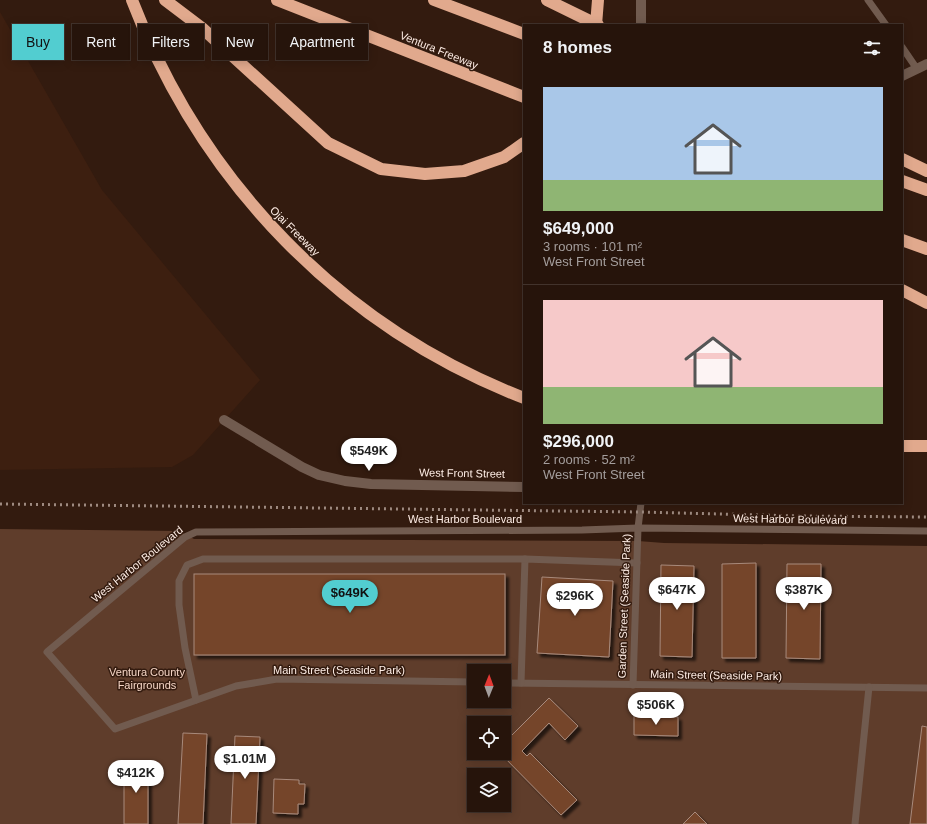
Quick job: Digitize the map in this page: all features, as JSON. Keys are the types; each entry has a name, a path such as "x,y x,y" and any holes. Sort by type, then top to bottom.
{"highway":[{"name":"Ojai Freeway","path":"132,0 157,59 200,136 229,177 256,210 307,262 341,292 377,320 411,343 471,376 523,398"},
{"path":"165,0 202,28 328,143 381,169 425,174 464,171 504,157 523,144"},
{"name":"Ventura Freeway","path":"277,0 523,97"},
{"path":"434,0 523,34"},
{"path":"547,0 595,24"},
{"path":"597,24 598,0"},
{"path":"501,89 523,102"},
{"path":"903,159 924,169"},
{"path":"903,181 927,190"},
{"path":"903,240 927,249"},
{"path":"903,291 927,303"},
{"path":"903,446 927,446"}],"street":[{"path":"641,0 641,24"},
{"path":"903,76 927,64"},
{"name":"West Front Street","path":"224,420 319,475 345,482 371,484 523,486"}],"lane":[{"path":"868,0 885,24"},
{"path":"903,48 917,69"},
{"name":"Garden Street (Seaside Park)","path":"633,685 638,528 642,504"},
{"name":"West Harbor Boulevard","path":"115,729 47,652 185,537 196,532 574,530 638,528 927,531"},
{"path":"196,700 184,648 179,605 179,581 187,565 203,559 525,559 637,563"},
{"path":"521,683 525,559"},
{"name":"Main Street (Seaside Park)","path":"115,729 236,686 277,679 467,682"},
{"name":"Main Street (Seaside Park)","path":"511,682 927,688"},
{"path":"855,824 869,687"}],"shaded area":[{"path":"0,12 12,33 12,60 28,60 102,190 260,380 193,455 172,467 0,470"}],"green space":[{"name":"Ventura County Fairgrounds","path":"0,529 179,531 194,539 638,541 664,543 927,546 927,824 0,824"}],"building":[{"path":"756,563 756,658 722,658 722,564"},
{"path":"787,564 821,564 820,659 786,658"},
{"path":"661,565 694,566 692,657 660,656"},
{"path":"194,574 505,574 505,655 194,655"},
{"path":"542,577 613,581 609,657 537,653"},
{"path":"549,698 578,726 565,740 549,723 522,751 527,756 530,753 577,800 561,815 507,760 511,760 511,736"},
{"path":"634,716 678,717 678,736 634,735"},
{"path":"922,726 927,727 927,824 910,824"},
{"path":"183,733 207,734 203,824 178,824"},
{"path":"235,736 260,737 256,824 231,824"},
{"path":"124,763 148,763 148,824 124,824"},
{"path":"274,779 299,780 299,784 305,784 304,804 298,804 298,814 273,813"},
{"path":"695,812 707,824 683,824"}],"railway":[{"path":"0,504 927,517"}]}
